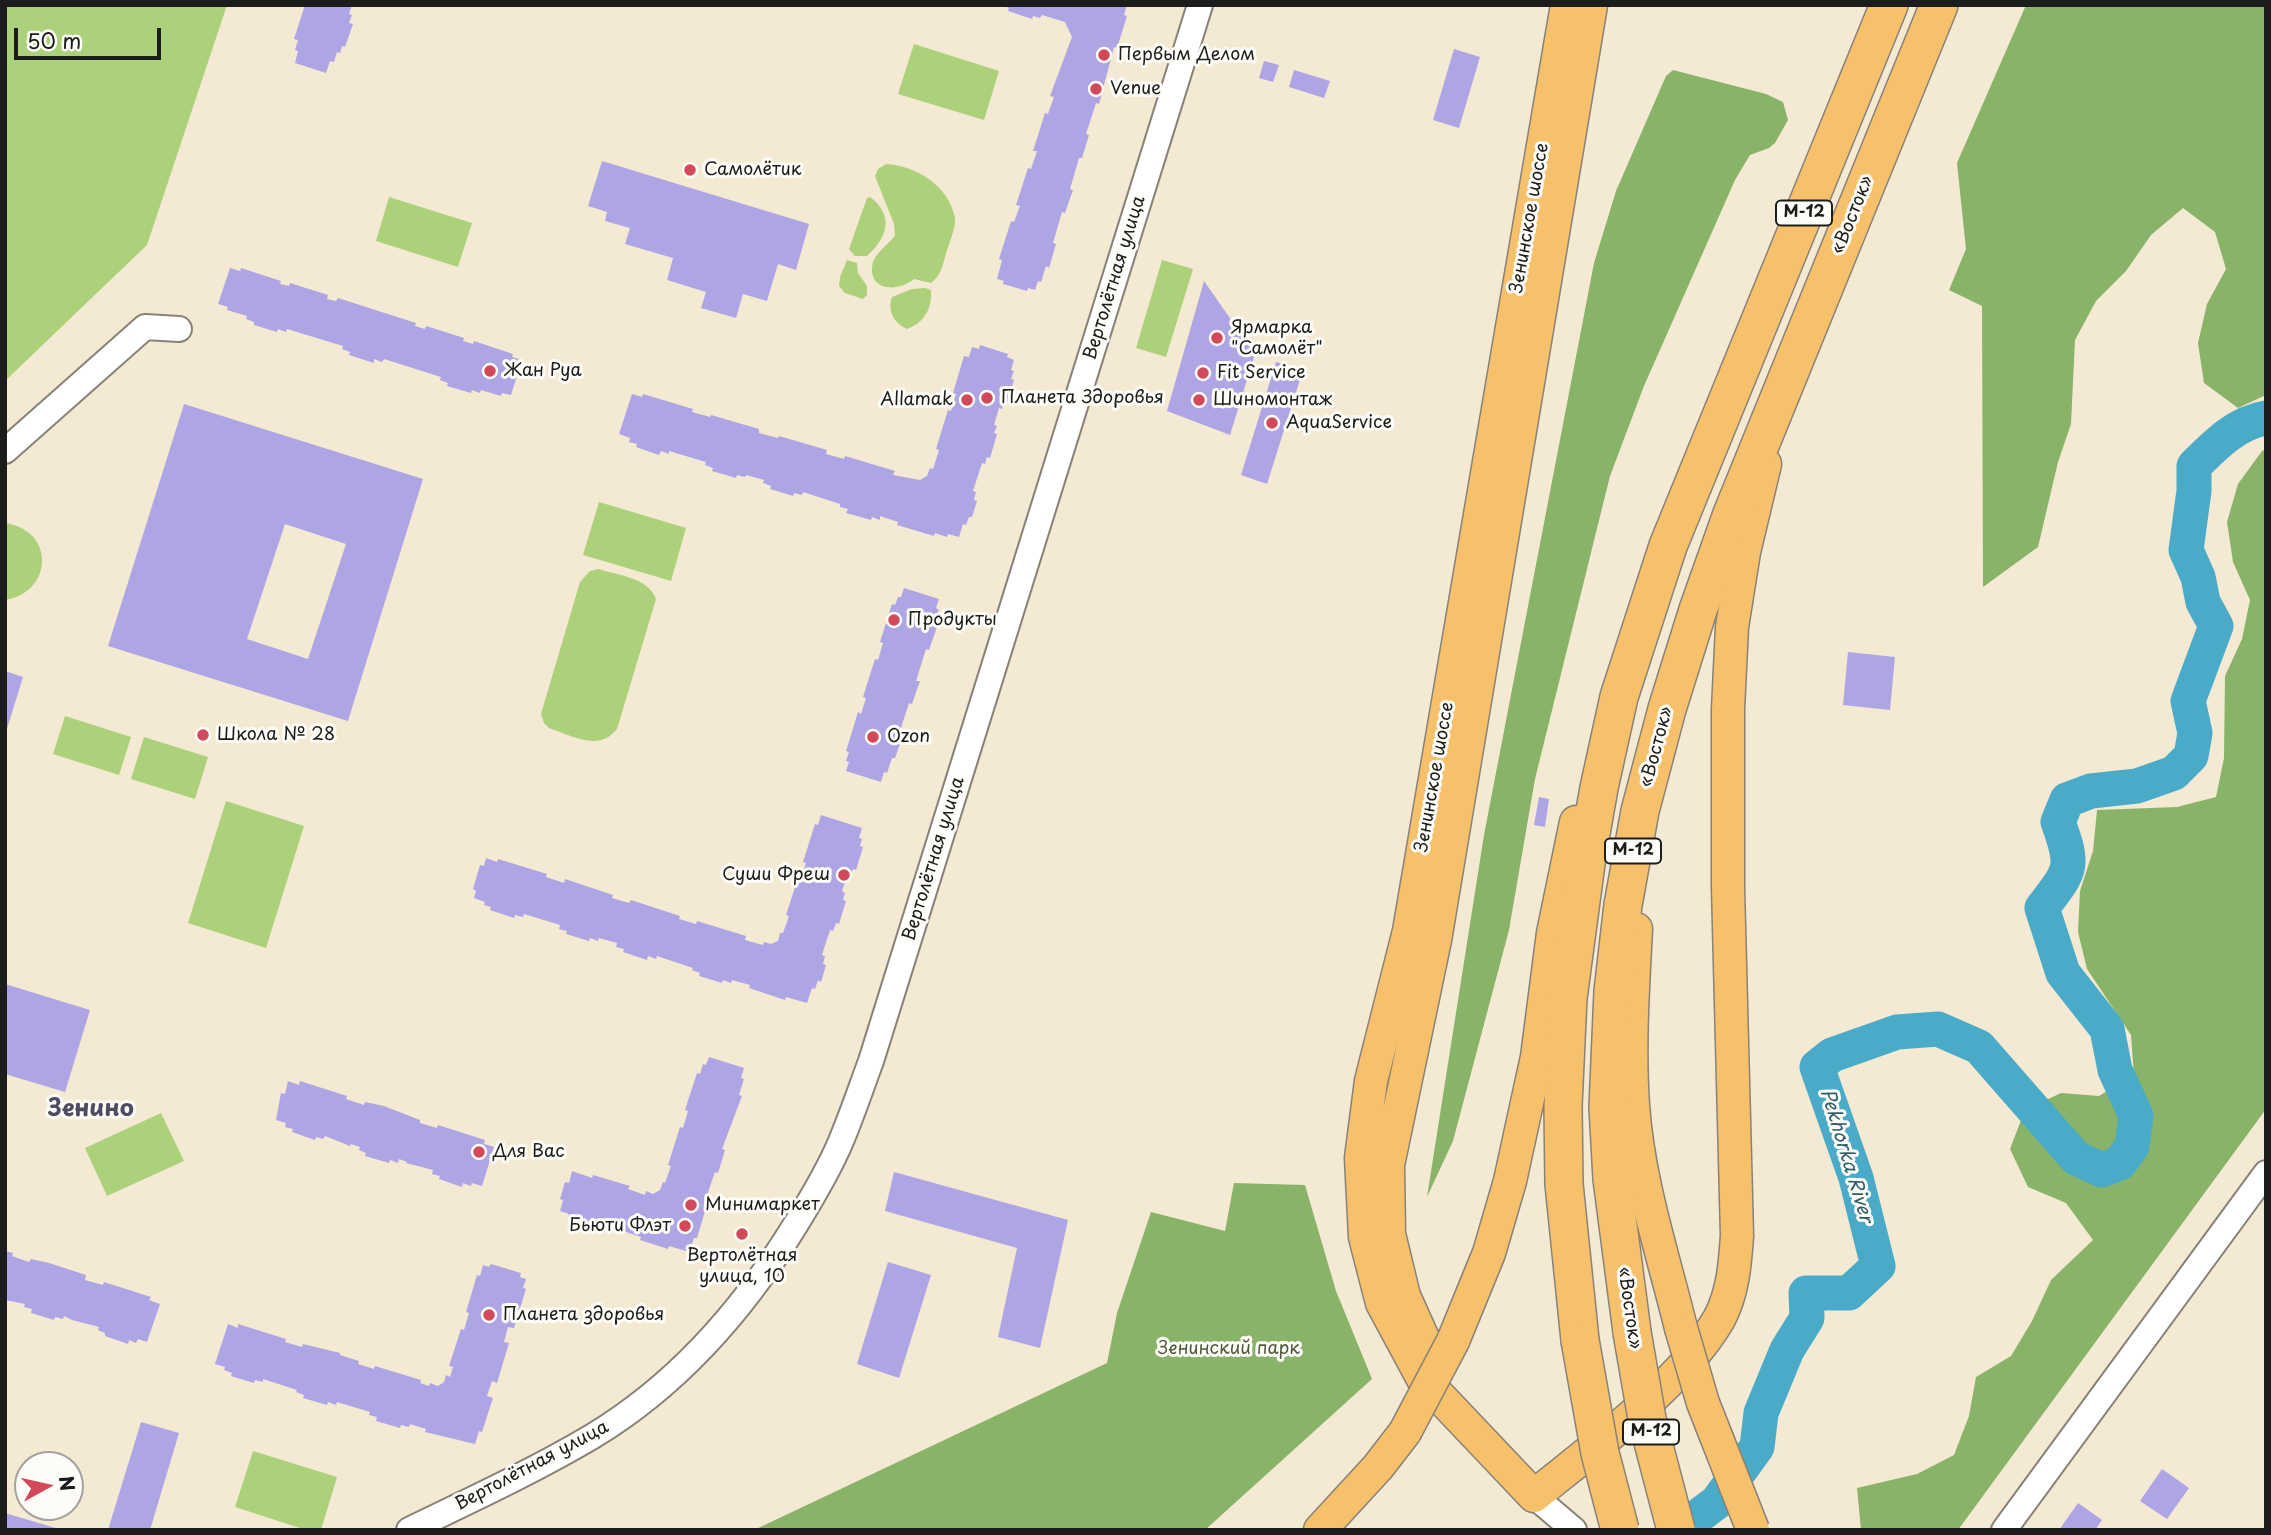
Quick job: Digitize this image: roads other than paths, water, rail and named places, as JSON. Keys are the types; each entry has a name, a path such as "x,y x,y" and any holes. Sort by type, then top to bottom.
{"highway":[{"name":"М-12","path":"1620,1530 1600,1453 1580,1340 1564,1184 1563,1106 1568,999 1587,856 1619,697 1668,546 1889,5"},
{"name":"«Восток»","path":"1676,1530 1647,1419 1632,1332 1612,1179 1608,1107 1613,991 1623,905 1640,811 1662,725 1698,610 1728,526 1939,5"}],"main road":[{"name":"Зенинское шоссе","path":"1534,1496 1423,1379 1382,1303 1365,1237 1361,1158 1371,1081 1409,931 1567,5"},
{"path":"1591,5 1435,940 1388,1166 1389,1234 1405,1296 1434,1365 1534,1496 1644,1404 1677,1371 1720,1317 1733,1280 1737,1236 1728,887 1728,750 1732,627 1744,552 1782,392"},
{"path":"1320,1530 1378,1468 1405,1432 1453,1341 1489,1253 1510,1181 1537,1057 1553,933 1579,806 1606,705 1668,546"},
{"path":"1662,725 1639,893 1632,998 1633,1104 1641,1170 1681,1328 1703,1403 1753,1530"}],"street":[{"name":"Вертолётная улица","path":"409,1530 534,1469 594,1435 636,1407 675,1375 711,1340 775,1259 835,1154 871,1061 1200,5"},
{"path":"5,451 145,327 179,329"},
{"path":"2004,1530 2266,1173"},
{"path":"1534,1496 1572,1528"}],"waterway":[{"name":"Pekhorka River","path":"1691,1530 1697,1517 1717,1502 1757,1447 1761,1413 1787,1350 1807,1318 1806,1293 1849,1293 1878,1266 1856,1178 1817,1067 1832,1055 1897,1032 1938,1029 1979,1047 2076,1158 2102,1170 2120,1163 2132,1146 2136,1116 2115,1070 2107,1029 2063,973 2042,908 2059,885 2067,868 2067,850 2058,822 2067,800 2091,791 2137,786 2174,773 2191,756 2195,733 2188,701 2216,626 2203,602 2198,577 2186,550 2194,491 2194,466 2236,430 2266,418"}],"place":[{"name":"Первым Делом","path":"1104,55"},
{"name":"Venue","path":"1096,89"},
{"name":"Самолётик","path":"690,170"},
{"name":"Ярмарка \"Самолёт\"","path":"1217,338"},
{"name":"Жан Руа","path":"490,371"},
{"name":"Fit Service","path":"1203,373"},
{"name":"Планета Здоровья","path":"987,398"},
{"name":"Allamak","path":"967,400"},
{"name":"Шиномонтаж","path":"1199,400"},
{"name":"AquaService","path":"1272,423"},
{"name":"Продукты","path":"894,620"},
{"name":"Школа № 28","path":"203,735"},
{"name":"Ozon","path":"873,737"},
{"name":"Суши Фреш","path":"844,875"},
{"name":"Для Вас","path":"479,1152"},
{"name":"Минимаркет","path":"691,1205"},
{"name":"Бьюти Флэт","path":"685,1226"},
{"name":"Вертолётная улица, 10","path":"742,1234"},
{"name":"Планета здоровья","path":"489,1315"}],"district":[{"name":"Зенино","path":"91,1109"}],"park label":[{"name":"Зенинский парк","path":"1229,1349"}]}
